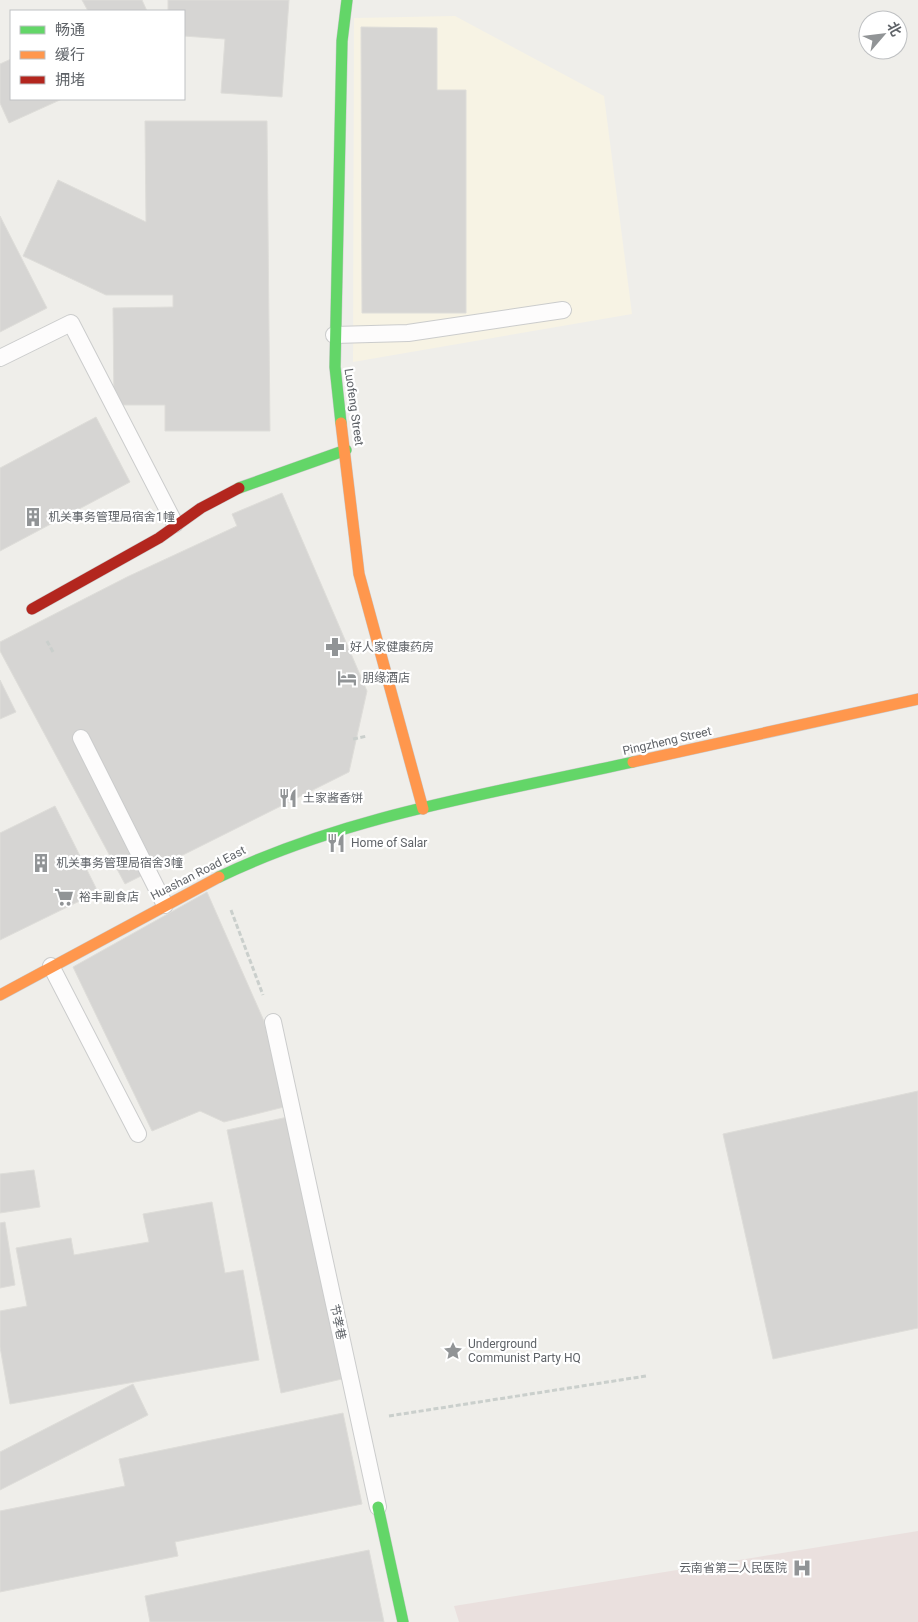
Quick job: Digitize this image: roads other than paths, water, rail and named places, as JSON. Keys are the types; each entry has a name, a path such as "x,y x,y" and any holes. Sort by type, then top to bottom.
{"street":[{"name":"Luofeng Street","path":"347,0 342,42 334,335 335,367 360,574 423,809"},
{"path":"32,609 159,538 175,524 229,492 274,474 346,450"},
{"name":"Pingzheng Street","path":"423,809 918,699"},
{"name":"Huashan Road East","path":"0,995 219,876 261,857 307,840 423,809"},
{"name":"节孝巷","path":"378,1507 403,1622"}],"lane":[{"path":"334,335 408,333 563,310"},
{"path":"0,358 72,323 175,524"},
{"path":"80,738 165,905"},
{"path":"51,966 138,1134"},
{"name":"节孝巷","path":"273,1022 378,1507"}],"place":[{"name":"机关事务管理局宿舍1幢","path":"33,517"},
{"name":"好人家健康药房","path":"335,647"},
{"name":"朋缘酒店","path":"347,678"},
{"name":"土家酱香饼","path":"288,798"},
{"name":"Home of Salar","path":"336,843"},
{"name":"机关事务管理局宿舍3幢","path":"41,863"},
{"name":"裕丰副食店","path":"64,897"},
{"name":"Underground Communist Party HQ","path":"453,1351"},
{"name":"云南省第二人民医院","path":"802,1568"}]}
